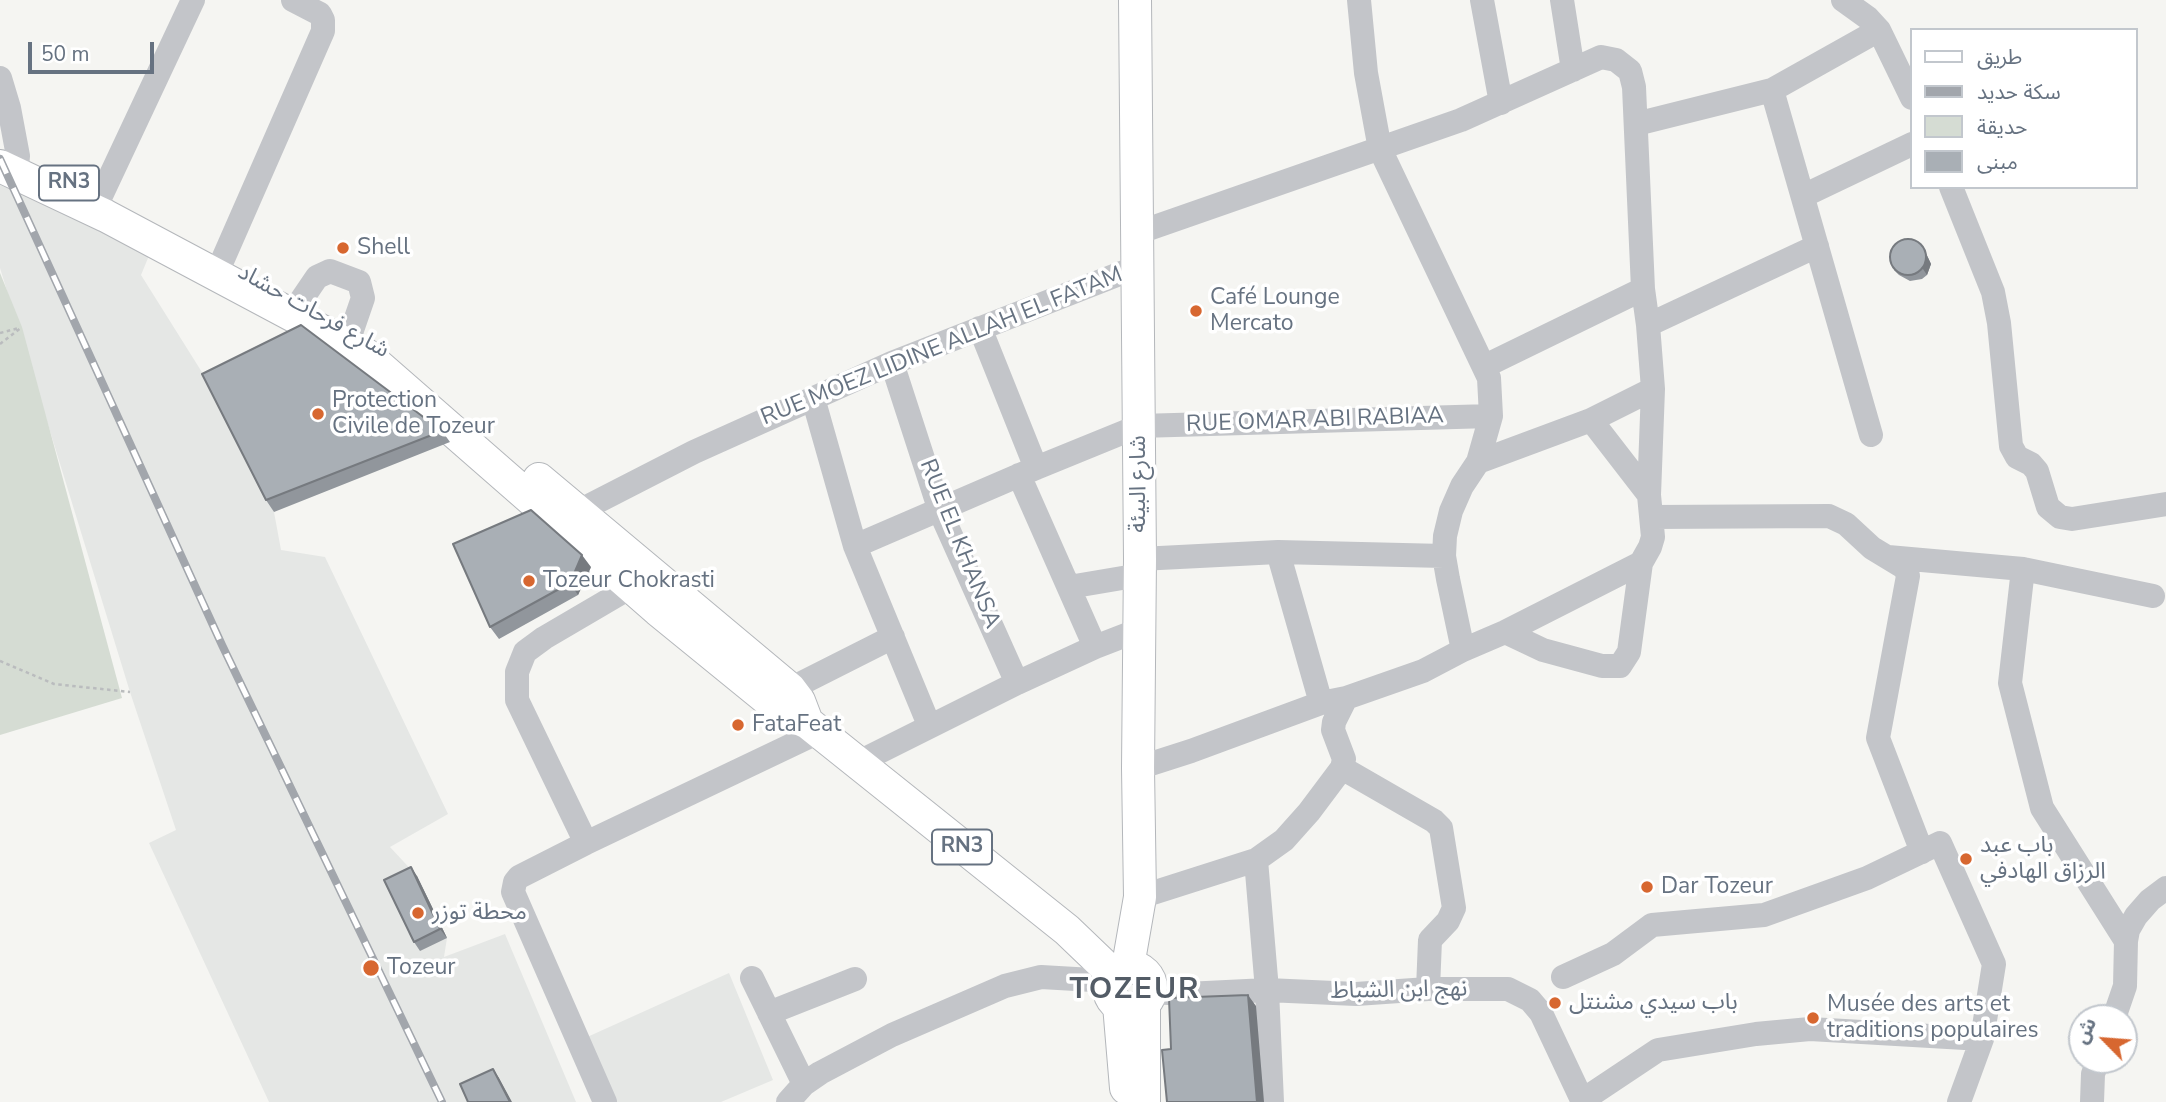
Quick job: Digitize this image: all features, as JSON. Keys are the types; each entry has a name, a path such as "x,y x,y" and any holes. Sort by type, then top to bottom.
{"main road":[{"name":"شارع البيئة","path":"1127,987 1140,897 1135,0"},
{"name":"شارع فرحات حشاد","path":"8,161 100,198 365,354 570,518 667,602 782,711 813,728 1067,930 1127,987"},
{"name":"شارع فرحات حشاد","path":"8,161 106,216 300,302 381,345 474,425 570,518 631,587 667,602 790,690 813,728"},
{"path":"1127,987 1127,1102"},
{"path":"1127,987 1144,1102"}],"street":[{"path":"100,198 193,0"},
{"path":"219,268 323,31 320,14 293,0"},
{"path":"1359,0 1366,73 1380,149 1489,378 1491,416 1478,461 1462,486 1451,511 1445,536 1444,556 1463,650"},
{"path":"1482,0 1501,103"},
{"path":"1562,0 1573,70"},
{"path":"1843,0 1868,18 1879,30 1910,94"},
{"path":"1636,124 1772,90 1879,30"},
{"path":"1137,233 1461,120 1601,57 1623,64 1634,79 1643,289 1653,389 1653,537 1647,555 1641,563 1423,671 1138,768"},
{"path":"0,78 9,108 8,161"},
{"path":"1772,90 1871,435"},
{"path":"1803,197 1910,145"},
{"path":"1952,189 1993,292 1999,323 2011,446 2017,457 2031,464 2037,471 2048,507 2060,517 2080,519 2166,504"},
{"path":"1648,325 1818,246"},
{"name":"RUE MOEZ LIDINE ALLAH EL FATAM","path":"570,518 694,452 892,363 1138,267"},
{"path":"300,302 317,277 330,271 359,282 363,298 352,330"},
{"path":"1485,366 1643,289"},
{"path":"980,328 1069,587 1095,647"},
{"name":"RUE EL KHANSA","path":"892,363 940,511 1017,683"},
{"path":"1478,461 1591,420 1653,389"},
{"path":"813,398 855,547 929,725"},
{"name":"RUE OMAR ABI RABIAA","path":"1139,426 1491,416"},
{"path":"1591,420 1651,506"},
{"path":"855,547 1028,471 1139,426"},
{"path":"1651,506 1829,516 1846,524 1885,557 1901,564 1908,576 1878,738 1923,852"},
{"path":"1069,587 1140,567 1278,552 1444,556"},
{"path":"1278,552 1321,704"},
{"path":"1885,557 2023,569 2153,596"},
{"path":"1505,632 1543,650 1602,666 1620,666 1629,652 1641,563"},
{"path":"2023,569 2010,683 2042,808 2126,941"},
{"path":"586,843 517,700 517,672 525,652 631,587"},
{"path":"857,763 1017,683 1139,630"},
{"path":"790,690 893,637"},
{"path":"1140,897 1256,860 1284,839 1309,812 1342,768 1343,759 1333,730 1346,698"},
{"path":"605,1102 513,892 515,882 519,877 813,728"},
{"path":"1342,768 1434,821 1441,828 1454,908 1448,921 1430,940 1428,989"},
{"path":"1563,977 1613,954 1652,925 1764,915 1867,878 1940,843 1994,964 1982,1039 1959,1102"},
{"path":"1256,860 1272,1102"},
{"path":"2119,1004 2125,986 2126,941 2136,916 2150,900 2166,888"},
{"path":"752,978 769,1013 791,1097"},
{"name":"نهج ابن الشباط","path":"791,1097 892,1035 1005,986 1041,978 1186,994 1266,990 1356,994 1428,989 1507,989 1530,1000 1541,1013 1583,1101"},
{"path":"769,1013 855,979"},
{"path":"1583,1101 1658,1051 1756,1034 1810,1029 1982,1039"},
{"path":"2092,1102 2093,1074"}],"path":[{"path":"0,333 22,327 0,344"},
{"path":"0,661 54,684 130,692"}],"shaded area":[{"path":"0,185 153,246 141,275 210,385 274,512 281,550 325,557 448,814 390,847 417,876 447,938 444,957 505,934 576,1102 269,1102 149,843 176,830 130,692 0,268"},
{"path":"729,973 773,1080 721,1102 614,1102 585,1038"}],"green space":[{"path":"0,273 22,327 122,698 0,735"}],"building":[{"path":"1908,239 1921,244 1926,257 1921,270 1908,275 1895,270 1890,257 1895,244"},
{"name":"Protection Civile de Tozeur","path":"301,325 442,431 266,500 202,374"},
{"name":"Tozeur Chokrasti","path":"531,510 582,555 570,583 490,627 453,544"},
{"name":"محطة توزر","path":"411,867 440,929 414,942 384,880"},
{"path":"1248,995 1257,1102 1167,1102 1162,1050 1171,1049 1169,998"},
{"path":"493,1069 510,1102 468,1102 460,1084"}],"railway":[{"path":"0,159 222,645 442,1102"}],"place":[{"name":"Shell","path":"343,248"},
{"name":"Café Lounge Mercato","path":"1196,311"},
{"name":"Protection Civile de Tozeur","path":"318,414"},
{"name":"Tozeur Chokrasti","path":"529,581"},
{"name":"FataFeat","path":"738,725"},
{"name":"باب عبد الرزاق الهادفي","path":"1966,859"},
{"name":"Dar Tozeur","path":"1647,887"},
{"name":"محطة توزر","path":"418,913"},
{"name":"Tozeur","path":"371,968"},
{"name":"باب سيدي مشنتل","path":"1555,1003"},
{"name":"Musée des arts et traditions populaires","path":"1813,1018"}],"district":[{"name":"TOZEUR","path":"1135,991"}]}
